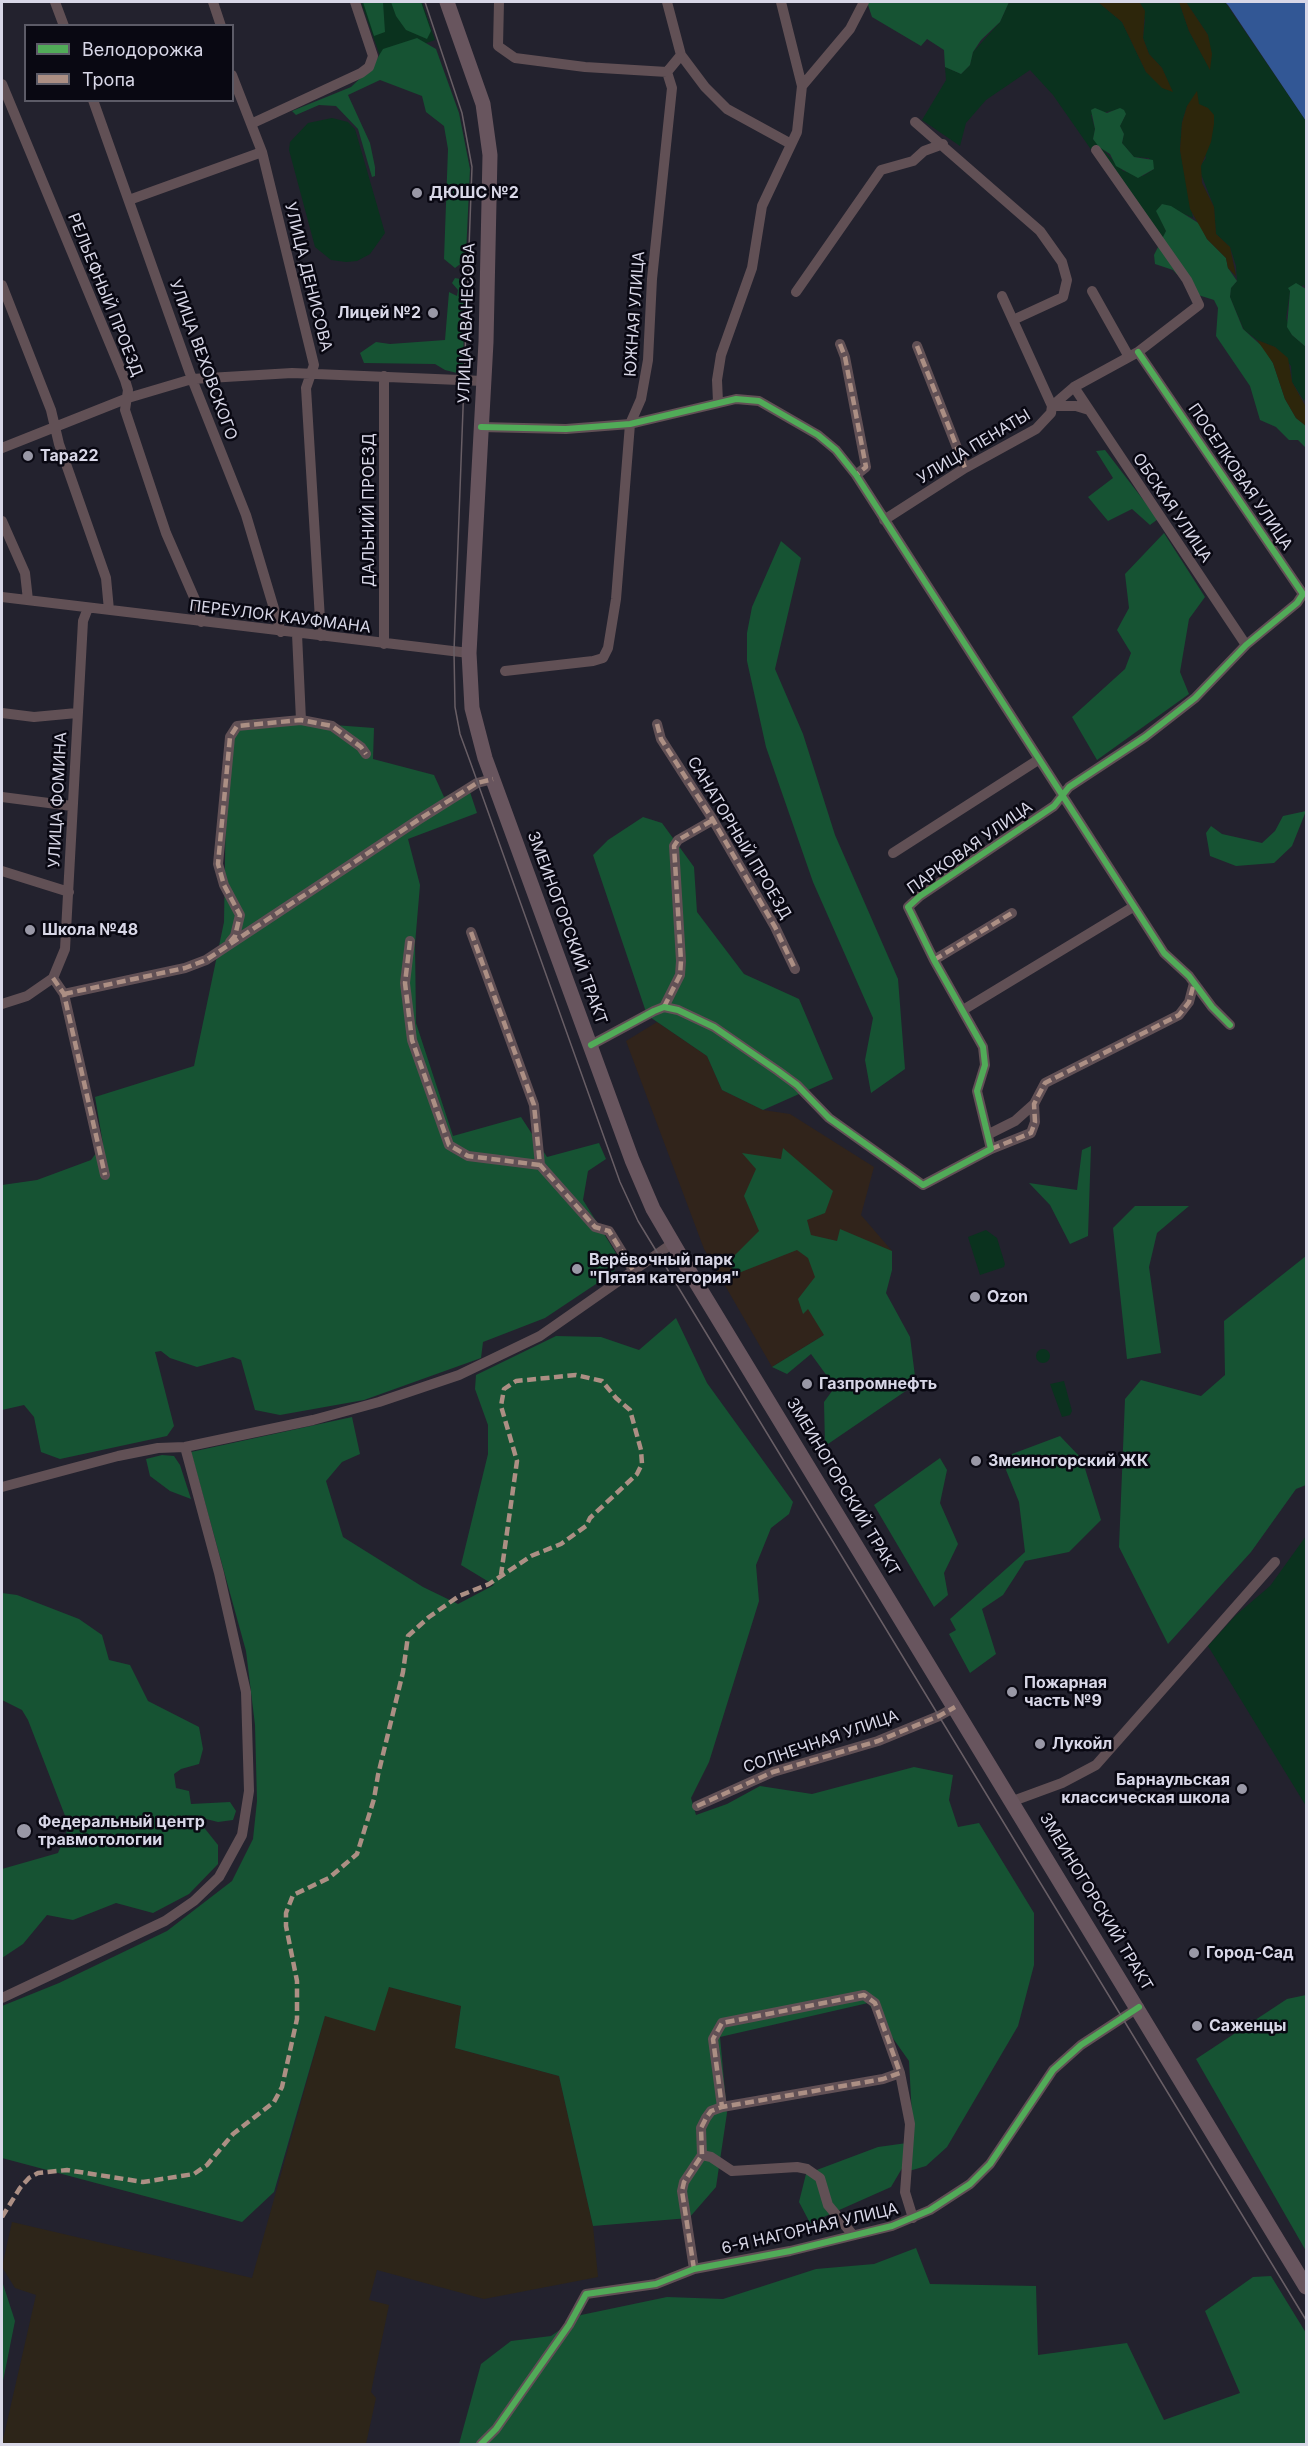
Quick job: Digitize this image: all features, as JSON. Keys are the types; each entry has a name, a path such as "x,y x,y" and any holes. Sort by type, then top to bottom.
{"highway":[{"name":"УЛИЦА АВАНЕСОВА","path":"447,2 480,95 490,141 483,381 469,653"},
{"name":"ЗМЕИНОГОРСКИЙ ТРАКТ","path":"469,653 472,708 493,778 632,1160 653,1209 1139,2007 1306,2287"}],"street":[{"path":"55,2 63,24"},
{"path":"213,2 220,24"},
{"path":"253,123 361,73 369,67 373,56 355,2"},
{"path":"499,2 498,46 515,58 585,67 667,72 681,55"},
{"path":"667,2 681,55 705,87 727,109 791,144"},
{"path":"718,402 717,380 721,355 752,268 762,206 797,132 802,86 781,2"},
{"path":"802,86 850,29 864,2"},
{"name":"ЮЖНАЯ УЛИЦА","path":"505,671 593,661 603,658 608,648 616,599 630,424 641,399 648,360 652,279 672,88 667,72"},
{"name":"УЛИЦА ДЕНИСОВА","path":"234,80 253,123 262,152 314,365 306,388 321,636"},
{"name":"РЕЛЬЕФНЫЙ ПРОЕЗД","path":"2,84 125,380 128,398 125,410 166,533 200,611 201,622"},
{"name":"УЛИЦА ВЕХОВСКОГО","path":"94,102 192,379 246,515 281,632"},
{"path":"915,122 943,144 1040,231 1062,262 1068,280 1063,297 1013,320"},
{"path":"796,292 807,273 881,170 913,161 924,151 943,144"},
{"path":"1052,406 1074,387 1133,354 1199,305 1187,280 1096,150"},
{"path":"129,200 262,152"},
{"path":"2,285 55,427 106,578 109,610"},
{"name":"ПОСЕЛКОВАЯ УЛИЦА","path":"1063,797 1069,787 1145,737 1195,698 1246,645 1297,603 1303,594 1133,354 1092,291"},
{"name":"УЛИЦА ПЕНАТЫ","path":"884,519 965,468 1036,429 1047,419 1052,406 1002,296"},
{"path":"840,344 845,357 866,466 856,475"},
{"path":"917,346 965,468"},
{"path":"2,448 128,398 192,379 310,374 483,381"},
{"name":"ДАЛЬНИЙ ПРОЕЗД","path":"384,376 384,644"},
{"name":"ОБСКАЯ УЛИЦА","path":"1074,387 1246,645"},
{"path":"481,427 566,429 630,424 736,399 759,401 794,419 836,450 856,475 1133,907 1164,952 1230,1025"},
{"path":"1052,406 1076,406 1089,410"},
{"path":"2,520 25,573 28,600"},
{"name":"ПЕРЕУЛОК КАУФМАНА","path":"2,597 469,653"},
{"name":"УЛИЦА ФОМИНА","path":"53,978 65,949 83,621 88,608"},
{"path":"297,634 301,720"},
{"path":"2,713 34,717 77,713"},
{"path":"228,945 235,936 240,915 224,885 218,864 230,737 237,726 301,720 332,726 361,747 366,754"},
{"name":"САНАТОРНЫЙ ПРОЕЗД","path":"657,724 661,739 713,820 775,927 795,969"},
{"path":"893,853 1038,760"},
{"path":"64,994 184,968 206,960 417,820 477,783 493,778"},
{"path":"2,797 72,806"},
{"name":"ПАРКОВАЯ УЛИЦА","path":"991,1149 977,1091 986,1056 908,907 920,896 1054,806 1063,797"},
{"path":"591,1045 664,1007 680,975 681,961 674,846 678,840 713,820"},
{"path":"2,871 69,892"},
{"path":"963,1010 1133,907"},
{"path":"934,960 1012,913"},
{"path":"471,932 534,1105 540,1165 596,1227 609,1231 633,1270"},
{"path":"410,941 405,983 412,1040 449,1145 468,1156 540,1165"},
{"path":"2,1004 27,996 53,978 64,994 105,1175"},
{"path":"989,1134 1015,1121 1034,1104 1045,1083 1179,1015 1190,1002 1194,983"},
{"path":"664,1007 678,1010 714,1027 797,1085 840,1127 923,1185 991,1149 1030,1133 1035,1122 1034,1104"},
{"path":"2,1487 118,1456 158,1448 185,1447 352,1409 459,1375 540,1336 673,1243"},
{"path":"2,1998 175,1914 194,1901 219,1877 242,1835 249,1791 246,1692 219,1573 185,1447"},
{"path":"1013,1801 1062,1783 1096,1764 1275,1562"},
{"name":"СОЛНЕЧНАЯ УЛИЦА","path":"697,1806 773,1772 878,1741 955,1707"},
{"path":"723,2107 713,2039 722,2023 864,1995 875,2003 900,2073 910,2124 905,2192 913,2218"},
{"name":"6-Я НАГОРНАЯ УЛИЦА","path":"481,2445 496,2429 569,2325 586,2294 656,2284 694,2269 790,2251 913,2218 930,2210 979,2175 1000,2151 1026,2107 1053,2070 1081,2045 1139,2007"},
{"path":"694,2269 682,2191 684,2182 702,2155 701,2128 711,2111 883,2079 900,2073"},
{"path":"702,2155 711,2157 732,2171 797,2167 807,2169 820,2178 828,2205 853,2235"}],"shaded area":[{"path":"657,1022 707,1056 722,1090 763,1110 790,1114 874,1167 861,1215 892,1251 824,1335 772,1367 704,1249 626,1041"},
{"path":"389,1987 461,2006 455,2048 559,2076 593,2226 598,2277 484,2299 377,2270 369,2300 389,2305 371,2392 376,2398 366,2444 2,2444 36,2295 15,2288 2,2267 12,2222 252,2278 325,2016"}],"green space":[{"path":"361,2 422,2 435,40 381,59"},
{"path":"363,2 383,2 385,32 374,36"},
{"path":"391,2 421,2 431,31 427,39 406,30 396,16"},
{"path":"867,2 1009,2 1000,22 981,40 973,52 970,65 961,74 945,67 944,50 927,39 921,46 872,17"},
{"path":"1009,2 1098,2 1122,22 1146,72 1172,91 1162,68 1149,54 1143,38 1145,20 1138,2 1179,2 1189,31 1210,69 1208,35 1186,2 1225,2 1306,121 1306,289 1304,285 1290,291 1286,318 1292,335 1306,347 1306,396 1304,401 1292,382 1291,366 1275,347 1257,340 1244,330 1230,297 1231,288 1237,281 1236,266 1230,247 1216,234 1214,207 1201,174 1201,165 1206,158 1187,106 1182,122 1180,150 1193,218 1162,204 1157,211 1166,231 1159,247 1053,95 1030,70 986,100 966,123 960,146 922,120 946,80 945,67 961,74 970,65 973,52 1000,22","holes":["1116,110 1126,114 1120,126 1124,134 1122,143 1134,157 1149,158 1154,169 1143,176 1123,171 1093,139 1095,129 1091,115"]},
{"path":"417,38 436,49 459,113 470,169 466,254 463,262 455,268 444,259 448,149 444,126 426,112 422,96 380,80 348,95 370,143 375,167 375,176 372,177 358,129 336,106 319,105 296,115 292,111 351,87 372,67 383,49"},
{"path":"1095,108 1107,113 1120,108 1124,110 1126,114 1120,126 1124,134 1122,143 1134,157 1153,160 1154,169 1138,178 1116,166 1110,154 1099,147 1093,139 1095,129 1091,110"},
{"path":"332,118 348,122 355,129 385,233 370,254 357,261 331,260 315,247 289,150 290,142 308,123"},
{"path":"1162,204 1171,206 1200,224 1207,239 1226,258 1228,268 1237,281 1231,288 1230,297 1243,329 1264,348 1273,363 1285,399 1296,418 1306,426 1306,448 1298,440 1289,440 1276,427 1260,420 1250,386 1216,336 1218,308 1214,300 1195,294 1173,270 1155,264 1154,255 1166,231 1156,211"},
{"path":"455,278 465,280 463,370 457,373 435,364 364,363 360,353 376,342 390,344 445,340 449,292 457,296 458,290 452,283"},
{"path":"1296,283 1306,289 1306,347 1292,335 1287,327 1290,291 1288,288"},
{"path":"1105,450 1158,519 1150,525 1132,509 1108,521 1088,497 1113,478 1096,451"},
{"path":"1164,533 1205,597 1189,619 1180,672 1189,694 1097,760 1072,717 1125,669 1131,653 1117,630 1129,608 1125,574"},
{"path":"781,541 801,558 775,669 803,734 835,835 898,979 905,1069 871,1093 865,1060 873,1018 813,882 766,747 747,661 747,633 752,607"},
{"path":"254,719 374,728 373,759 434,775 444,797 468,786 477,813 408,839 420,885 415,944 416,1023 453,1136 521,1117 547,1157 599,1143 606,1159 588,1171 583,1200 619,1258 614,1272 545,1318 483,1342 481,1358 364,1400 280,1415 255,1410 241,1360 233,1357 197,1367 170,1358 161,1351 155,1352 174,1426 167,1436 60,1459 41,1452 34,1417 24,1405 2,1410 2,1185 37,1180 91,1160 103,1144 95,1097 194,1066 224,922 227,736"},
{"path":"1306,811 1292,846 1274,863 1236,866 1210,856 1206,833 1211,826 1222,834 1262,843 1275,831 1283,816"},
{"path":"643,817 662,823 694,867 697,912 744,974 799,999 833,1079 763,1110 722,1090 707,1056 647,1015 593,855 608,840"},
{"path":"1091,1146 1088,1236 1070,1244 1050,1205 1029,1183 1077,1190 1082,1150"},
{"path":"783,1148 833,1191 825,1213 807,1220 811,1235 837,1241 840,1229 892,1251 892,1270 886,1293 910,1337 916,1384 825,1446 824,1402 835,1387 811,1354 787,1374 772,1367 824,1335 808,1309 803,1314 798,1299 815,1277 808,1258 797,1250 736,1274 728,1262 759,1231 744,1196 756,1169 742,1153 781,1159"},
{"path":"1135,1206 1189,1206 1157,1233 1149,1267 1161,1353 1127,1359 1113,1228"},
{"path":"986,1230 997,1238 1005,1264 1004,1267 980,1275 968,1237"},
{"path":"1306,1256 1306,1485 1296,1489 1251,1552 1168,1644 1119,1547 1125,1399 1141,1380 1201,1396 1225,1375 1224,1321"},
{"path":"676,1318 707,1383 793,1502 789,1514 771,1528 756,1565 759,1601 709,1762 691,1798 696,1815 727,1804 760,1786 812,1794 914,1767 953,1775 949,1800 958,1827 979,1823 1034,1913 1034,1965 1018,2026 947,2147 926,2166 909,2171 912,2117 909,2061 868,2003 720,2037 727,2113 716,2187 689,2218 593,2226 559,2076 455,2048 461,2006 389,1987 375,2031 325,2016 274,2192 242,2222 2,2158 2,2006 59,1983 167,1931 232,1881 253,1839 257,1801 255,1725 246,1651 191,1452 352,1417 360,1454 342,1462 326,1481 343,1537 423,1587 458,1604 494,1585 461,1565 488,1454 488,1425 475,1389 476,1375 556,1336 601,1337 639,1350"},
{"path":"1043,1349 1048,1351 1050,1356 1048,1361 1043,1363 1038,1361 1036,1356 1038,1351"},
{"path":"1064,1381 1072,1411 1070,1415 1062,1417 1050,1384"},
{"path":"1060,1436 1082,1459 1101,1520 1069,1552 1025,1561 1003,1595 982,1609 996,1654 970,1673 949,1634 956,1630 950,1619 1025,1552 1019,1502 1006,1470 1012,1454"},
{"path":"162,1455 174,1456 180,1465 191,1499 170,1491 150,1476 146,1459"},
{"path":"940,1458 947,1470 940,1503 958,1544 944,1573 948,1595 934,1607 874,1505"},
{"path":"1306,1536 1306,1806 1208,1646 1236,1615 1270,1586"},
{"path":"2,1593 17,1595 79,1619 102,1635 109,1660 130,1665 148,1701 199,1727 203,1749 199,1764 181,1769 174,1774 176,1788 189,1791 191,1804 230,1802 236,1811 233,1820 218,1822 202,1818 202,1825 218,1845 218,1864 189,1894 153,1913 116,1903 73,1920 47,1915 23,1944 2,1958 2,1869 58,1853 69,1826 28,1720 22,1710 2,1700"},
{"path":"1306,1995 1306,2251 1196,2059 1287,1999"},
{"path":"907,2143 904,2165 891,2187 810,2223 799,2202 806,2174 878,2147"},
{"path":"916,2248 930,2284 1036,2286 1038,2355 1127,2343 1164,2420 1240,2393 1205,2311 1253,2277 1271,2276 1306,2333 1306,2444 459,2444 481,2364 511,2341 551,2336 581,2315 667,2297 723,2299 816,2269 874,2264"},
{"path":"2,2281 15,2321 2,2386"}],"sand":[{"path":"1098,2 1140,3 1145,11 1143,38 1149,54 1162,68 1173,92 1162,88 1146,72 1122,22"},
{"path":"1179,2 1186,2 1208,35 1212,54 1210,70 1189,31"},
{"path":"1197,91 1199,104 1208,108 1214,115 1211,142 1201,166 1202,183 1214,207 1216,234 1230,247 1236,276 1228,268 1226,258 1207,239 1190,209 1180,150 1182,123 1187,106"},
{"path":"1257,340 1275,347 1288,358 1292,382 1306,407 1306,426 1296,418 1285,399 1273,363"}],"water":[{"path":"1225,2 1306,2 1306,121 1228,5"}],"tram line":[{"path":"425,2 462,113 472,167 454,651 455,707 460,734 620,1182 638,1221 1306,2320"}],"marked path":[{"path":"840,344 845,357 866,467 856,475"},
{"path":"917,346 965,468"},
{"path":"230,942 235,936 240,915 224,885 218,864 230,737 237,726 301,720 332,726 361,747 366,754"},
{"path":"657,724 661,739 713,820 775,927 795,969"},
{"path":"64,994 185,968 206,960 418,820 477,783 493,779"},
{"path":"664,1007 680,975 681,961 674,846 678,840 713,820"},
{"path":"934,960 1012,913"},
{"path":"471,932 534,1105 540,1165 595,1227 609,1231 633,1270"},
{"path":"410,941 405,983 412,1040 449,1145 468,1156 540,1165"},
{"path":"53,978 64,994 105,1175"},
{"path":"991,1149 1031,1133 1035,1122 1034,1104 1045,1083 1179,1015 1189,1002 1194,983"},
{"path":"2,2217 20,2188 29,2178 38,2173 67,2170 143,2182 194,2174 207,2165 233,2134 274,2102 282,2087 297,2019 297,1981 286,1926 286,1913 293,1895 329,1878 357,1854 374,1799 403,1672 408,1636 429,1617 459,1596 489,1584 531,1556 561,1544 586,1526 590,1518 637,1474 642,1464 641,1450 630,1410 602,1381 576,1375 516,1381 504,1389 501,1406 517,1461 501,1575"},
{"path":"697,1806 773,1772 878,1741 955,1707"},
{"path":"694,2269 682,2191 684,2182 702,2155 701,2128 706,2118 711,2111 722,2107 883,2079 900,2073 875,2003 864,1995 722,2023 713,2039 722,2107"}],"cycle path":[{"path":"591,1045 654,1011 664,1007 678,1010 714,1027 778,1071 797,1085 829,1118 923,1185 991,1149 977,1091 985,1065 983,1047 934,960 908,907 920,896 1054,806 1069,787 1145,737 1195,698 1246,645 1297,603 1303,594 1138,352"},
{"path":"481,427 566,429 630,424 736,399 759,401 818,435 836,450 856,475 1164,953 1189,976 1212,1007 1230,1025"},
{"path":"481,2444 496,2429 569,2325 586,2294 656,2284 694,2269 790,2251 892,2226 930,2210 970,2184 990,2164 1053,2070 1081,2045 1139,2007"}],"place":[{"name":"ДЮШС №2","path":"417,193"},
{"name":"Лицей №2","path":"433,313"},
{"name":"Тара22","path":"28,456"},
{"name":"Школа №48","path":"30,930"},
{"name":"Верёвочный парк \"Пятая категория\"","path":"577,1269"},
{"name":"Ozon","path":"975,1297"},
{"name":"Газпромнефть","path":"807,1384"},
{"name":"Змеиногорский ЖК","path":"976,1461"},
{"name":"Пожарная часть №9","path":"1012,1692"},
{"name":"Лукойл","path":"1040,1744"},
{"name":"Барнаульская классическая школа","path":"1242,1789"},
{"name":"Федеральный центр травмотологии","path":"24,1831"},
{"name":"Город-Сад","path":"1194,1953"},
{"name":"Саженцы","path":"1197,2026"}]}
